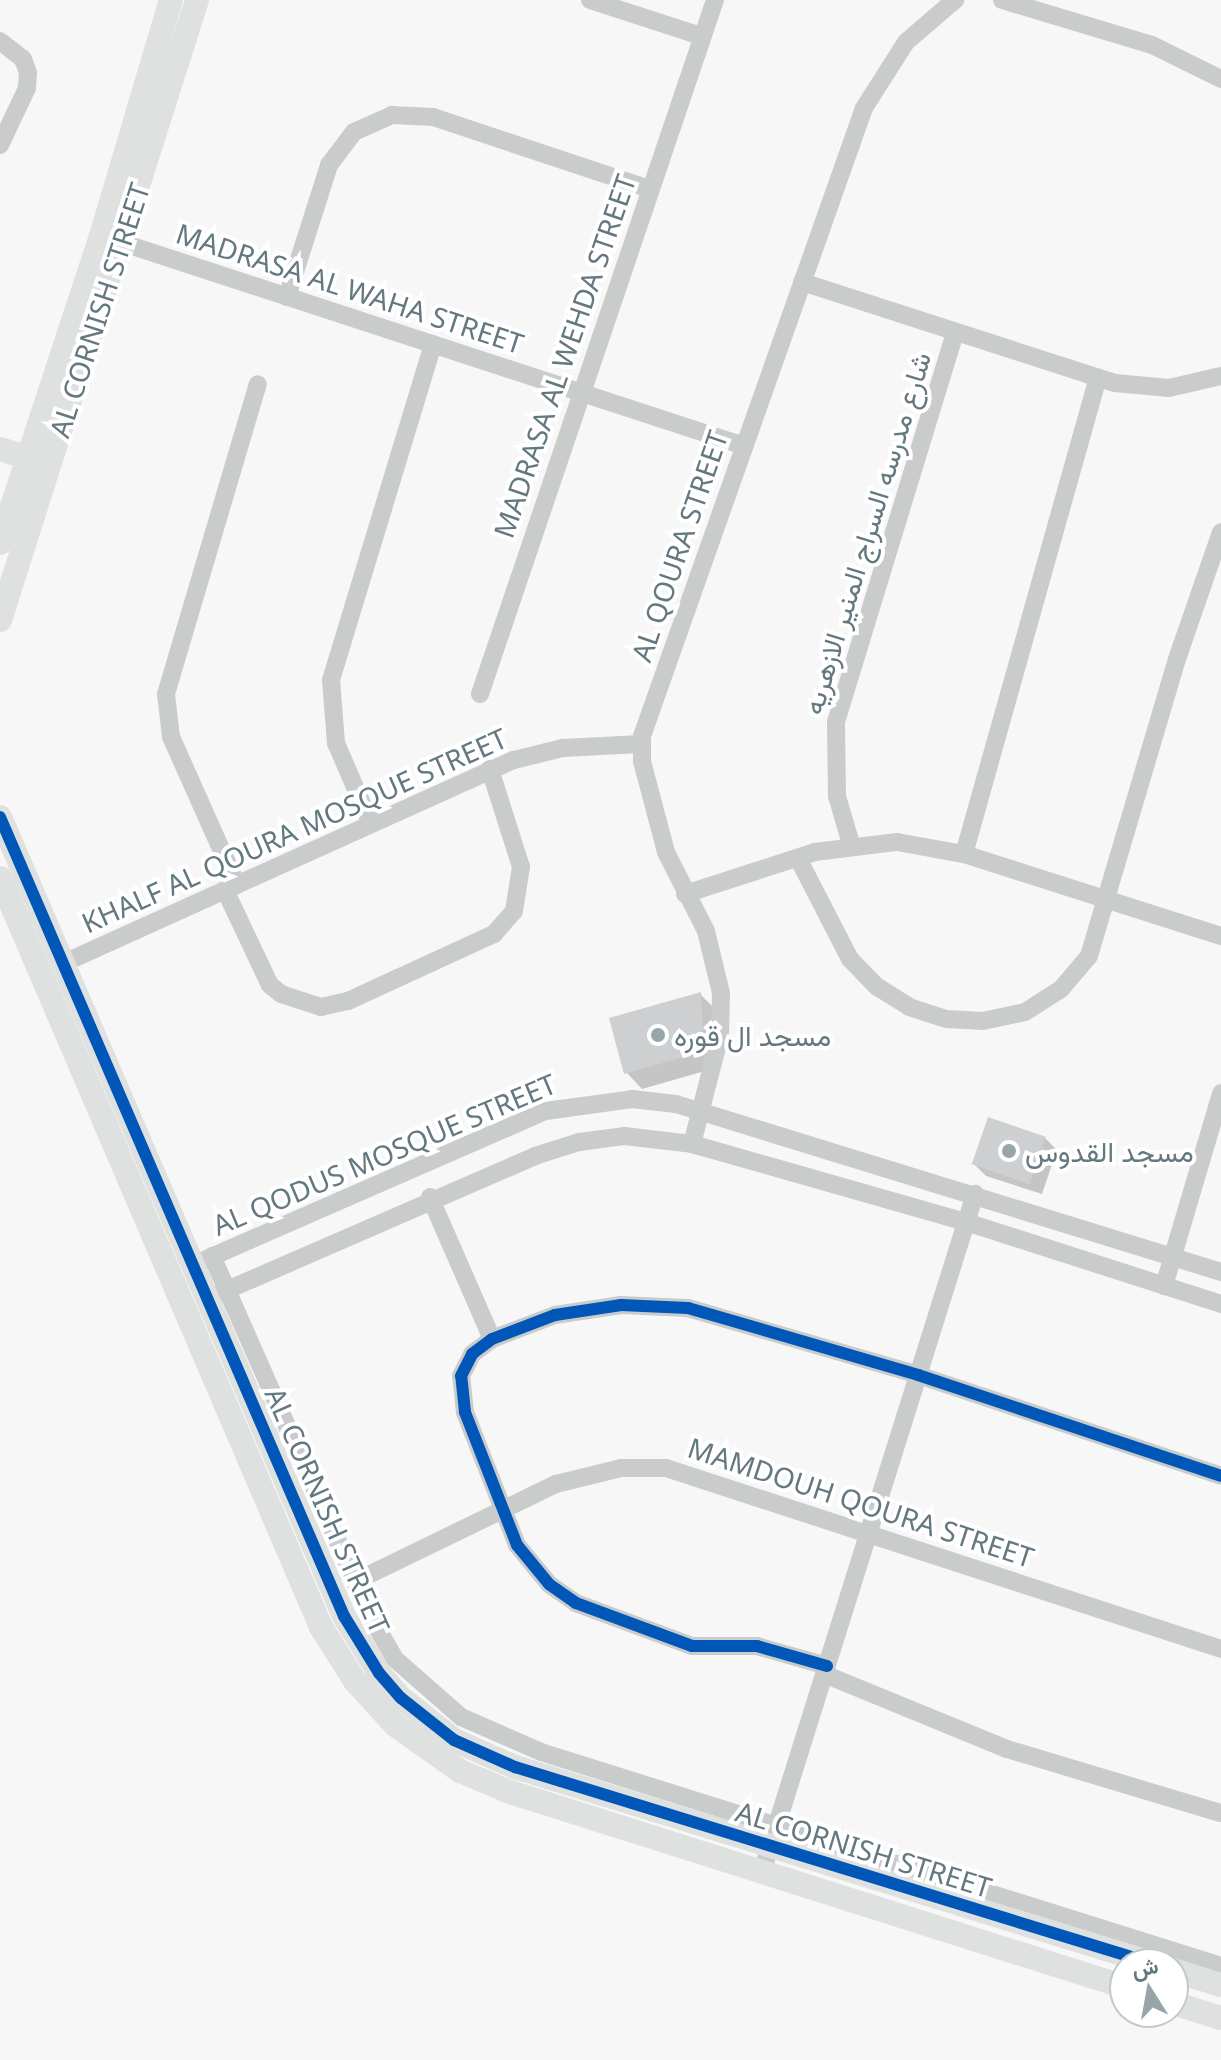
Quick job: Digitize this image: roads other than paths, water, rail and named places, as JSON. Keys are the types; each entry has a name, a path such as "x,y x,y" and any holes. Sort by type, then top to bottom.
{"street":[{"name":"AL CORNISH STREET","path":"38,461 171,0"},
{"name":"AL CORNISH STREET","path":"0,543 20,485 38,461 120,242 197,0"},
{"path":"590,0 701,36"},
{"name":"MADRASA AL WEHDA STREET","path":"480,694 715,0"},
{"name":"AL QOURA STREET","path":"641,744 802,282 876,85 906,42 955,0"},
{"path":"1002,0 1152,45 1221,79"},
{"path":"0,41 23,59 28,73 27,88 0,145"},
{"path":"287,297 329,165 354,132 392,115 433,117 650,189"},
{"name":"MADRASA AL WAHA STREET","path":"120,242 744,446"},
{"path":"802,282 1098,378 1151,388 1221,376"},
{"name":"شارع مدرسه السراج المنير الازهريه","path":"851,844 835,784 836,722 955,332"},
{"path":"371,824 336,743 331,680 433,344"},
{"path":"964,854 1098,378"},
{"path":"258,384 166,694 171,737 270,985 281,994 321,1007 348,1001 494,934 514,911 521,867 490,769"},
{"path":"0,449 38,461"},
{"name":"AL CORNISH STREET","path":"0,620 20,485"},
{"path":"798,858 839,944 862,974 909,1007 946,1019 1004,1018 1044,1002 1089,956 1177,659 1221,532"},
{"path":"641,744 666,852 706,931 721,993 720,1036 692,1144"},
{"name":"KHALF AL QOURA MOSQUE STREET","path":"66,962 490,769 563,748 641,744"},
{"name":"AL CORNISH STREET","path":"0,817 204,1260 344,1616 379,1673 401,1698 454,1740 483,1755 774,1836 1109,1949"},
{"path":"685,894 851,844 897,842 964,854 1221,936"},
{"name":"AL CORNISH STREET","path":"0,878 321,1627 355,1681 395,1725 437,1757 485,1782 1109,1982"},
{"path":"1164,1286 1221,1093"},
{"name":"AL QODUS MOSQUE STREET","path":"171,1274 546,1111 632,1099 702,1112 1221,1272"},
{"name":"AL QODUS MOSQUE STREET","path":"186,1308 430,1197 579,1142 624,1136 692,1144 966,1222 1221,1304"},
{"path":"762,1872 975,1194"},
{"path":"430,1197 492,1339"},
{"path":"218,1294 354,1582 395,1659 461,1717 541,1752 774,1836 1221,1966"},
{"path":"1221,1476 918,1375 721,1314 654,1304 587,1308 492,1339 466,1364 460,1388 503,1510 526,1560 576,1603 692,1646 757,1646 826,1670 1007,1749 1221,1813"},
{"name":"MAMDOUH QOURA STREET","path":"354,1582 503,1510 589,1475 655,1467 688,1472 1221,1649"},
{"path":"1189,1975 1221,1985"},
{"path":"1189,2008 1221,2018"}],"place":[{"name":"مسجد ال قوره","path":"658,1035"},
{"name":"مسجد القدوس","path":"1009,1151"}]}
